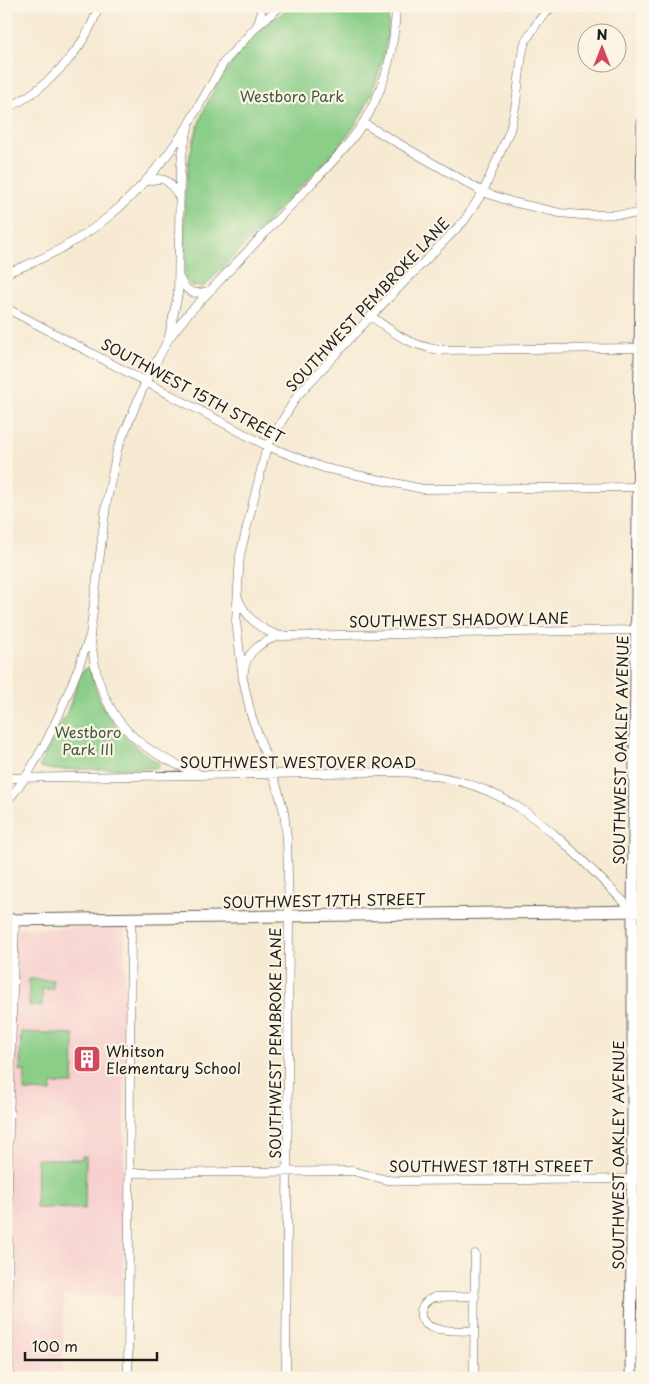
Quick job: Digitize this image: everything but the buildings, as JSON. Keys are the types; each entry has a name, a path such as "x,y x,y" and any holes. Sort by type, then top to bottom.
{"street":[{"path":"6,108 19,102 56,74 88,30 99,6"},
{"path":"257,26 260,20 260,6"},
{"path":"6,274 33,264 80,238 120,208 163,161 189,123 224,62 257,26 281,6"},
{"path":"6,803 26,777 59,715 90,635 111,474 125,427 146,381 169,338 330,163 363,123 386,72 394,33 396,6"},
{"name":"SOUTHWEST PEMBROKE LANE","path":"286,1378 289,916 287,838 284,812 251,715 243,679 238,641 237,595 240,555 267,446 297,396 371,316 464,221 483,192 510,130 525,42 539,20 553,6"},
{"path":"169,338 180,279 179,198 182,154 189,123"},
{"path":"363,123 483,192 512,202 560,213 581,215 642,214"},
{"name":"SOUTHWEST OAKLEY AVENUE","path":"631,1378 640,1052 638,911 639,700 636,630 640,487 643,123"},
{"path":"146,181 156,178 165,180 172,185 179,198"},
{"path":"180,279 184,287 190,292 202,293 212,290"},
{"name":"SOUTHWEST 15TH STREET","path":"6,308 267,446 324,468 423,489 640,487"},
{"path":"371,316 397,336 410,343 439,350 640,348"},
{"name":"SOUTHWEST SHADOW LANE","path":"237,595 243,610 255,624 271,633 282,636"},
{"name":"SOUTHWEST SHADOW LANE","path":"243,679 245,663 249,656 268,639 282,636 636,630"},
{"path":"90,635 99,682 120,722 145,748 157,756 201,775"},
{"name":"SOUTHWEST WESTOVER ROAD","path":"6,778 411,772 437,775 479,787 512,802 542,823 638,911"},
{"name":"SOUTHWEST 17TH STREET","path":"11,920 638,911"},
{"path":"128,1378 131,918"},
{"path":"9,1378 8,1159 11,920"},
{"name":"SOUTHWEST 18TH STREET","path":"130,1172 353,1171 388,1180 404,1181 637,1179"},
{"path":"474,1378 475,1254"},
{"path":"474,1331 434,1329 426,1324 421,1315 423,1305 430,1298 475,1296"}],"shaded area":[{"path":"125,925 123,1296 64,1296 62,1378 6,1378 6,929 113,927"}],"green space":[{"name":"Westboro Park","path":"293,6 389,6 383,58 372,93 356,124 333,154 209,282 203,287 192,286 185,279 185,194 188,165 194,138 216,86 231,63 249,42"},
{"name":"Westboro Park III","path":"87,668 91,670 94,685 106,712 124,735 146,755 159,763 158,768 52,770 40,767 66,715 82,671"},
{"path":"29,979 53,980 53,989 42,989 42,1006 29,1006"},
{"path":"21,1032 74,1034 73,1084 52,1084 51,1092 24,1091 25,1071 20,1071"},
{"path":"82,1156 86,1156 85,1209 36,1208 37,1159 82,1159"}],"place":[{"name":"Whitson Elementary School","path":"87,1059"}]}
